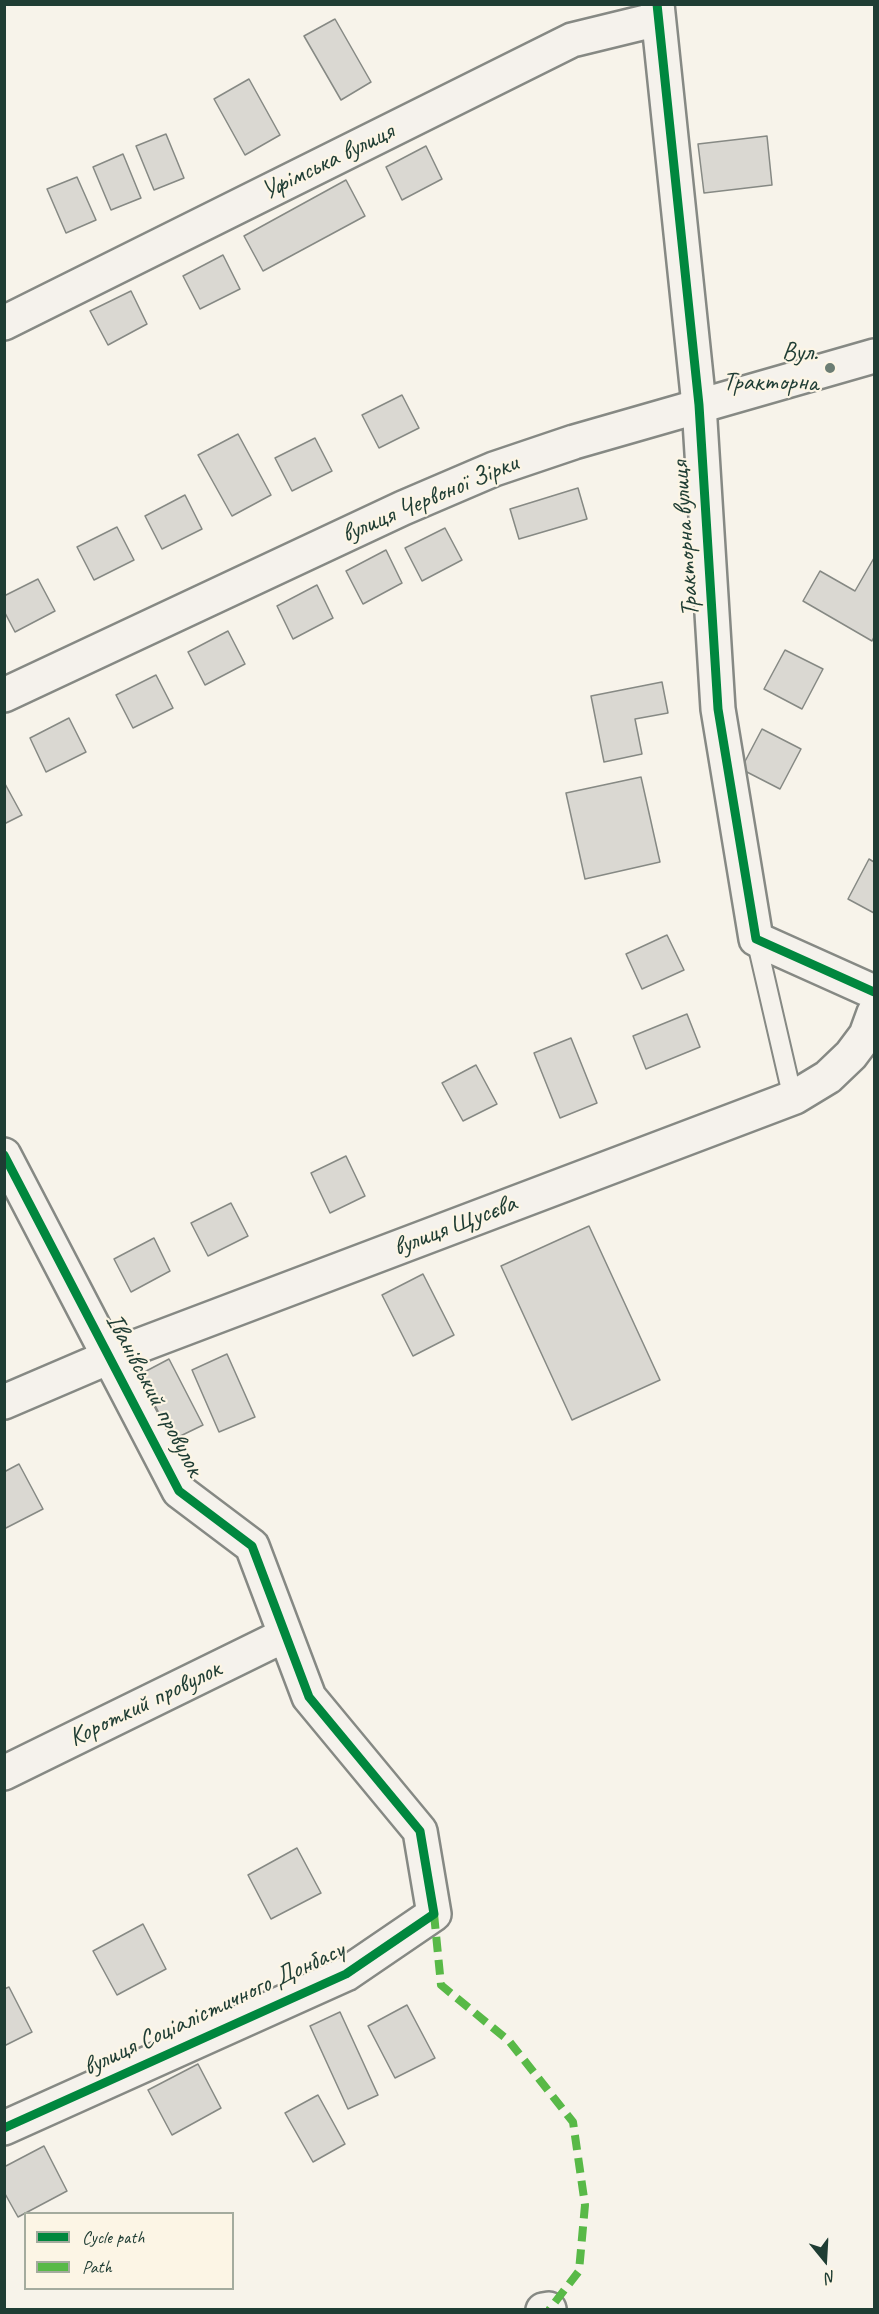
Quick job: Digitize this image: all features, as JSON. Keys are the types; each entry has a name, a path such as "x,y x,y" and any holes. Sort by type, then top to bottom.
{"street":[{"name":"Уфімська вулиця","path":"4,323 572,40 658,12"},
{"name":"Тракторна вулиця","path":"658,12 699,405 717,709 756,939"},
{"name":"вулиця Червоної Зірки","path":"4,695 402,508 494,469 699,405 874,356"},
{"path":"756,939 874,992"},
{"name":"вулиця Щусєва","path":"4,1402 109,1357 794,1101 828,1077 851,1055 866,1035 874,1013"},
{"name":"Іванівський провулок","path":"4,1155 179,1491 252,1546 309,1697 420,1831 434,1914"},
{"name":"Короткий провулок","path":"4,1773 285,1635"},
{"name":"вулиця Соціалістичного Донбасу","path":"4,2128 346,1974 434,1914"},
{"path":"543,2310 549,2309"}],"lane":[{"path":"756,939 794,1101"}],"building":[{"path":"335,19 371,82 341,100 304,36"},
{"path":"249,79 280,135 245,155 214,99"},
{"path":"166,134 184,178 154,190 136,146"},
{"path":"767,136 772,185 704,193 698,144"},
{"path":"426,146 442,179 402,200 386,167"},
{"path":"123,154 141,198 111,210 93,167"},
{"path":"77,177 96,220 66,233 47,189"},
{"path":"346,180 365,216 263,271 244,236"},
{"path":"223,255 240,289 200,309 183,276"},
{"path":"131,291 147,324 108,345 90,311"},
{"path":"402,395 419,428 379,448 362,415"},
{"path":"238,434 271,495 232,516 198,455"},
{"path":"315,438 332,471 292,491 275,458"},
{"path":"578,488 587,519 519,539 510,509"},
{"path":"185,495 202,529 162,549 145,516"},
{"path":"117,527 134,560 94,580 77,547"},
{"path":"445,528 462,560 422,581 405,548"},
{"path":"386,550 402,583 363,604 346,571"},
{"path":"874,558 874,637 872,641 803,601 820,571 855,591"},
{"path":"38,579 55,611 15,632 4,611 4,596"},
{"path":"317,585 333,618 293,639 277,606"},
{"path":"228,631 245,664 205,685 188,652"},
{"path":"785,650 823,669 802,709 764,689"},
{"path":"156,675 173,708 133,728 116,695"},
{"path":"662,682 668,713 635,719 642,754 604,762 591,696"},
{"path":"69,718 86,752 46,772 30,738"},
{"path":"762,729 801,749 780,789 741,769"},
{"path":"641,777 660,862 585,879 566,793"},
{"path":"4,782 22,815 4,824"},
{"path":"869,859 874,862 874,913 848,899"},
{"path":"667,935 684,970 642,989 626,954"},
{"path":"687,1014 700,1047 646,1069 633,1036"},
{"path":"571,1038 597,1103 560,1118 534,1053"},
{"path":"476,1065 497,1104 463,1121 442,1083"},
{"path":"346,1156 365,1196 330,1213 311,1173"},
{"path":"231,1203 248,1236 208,1256 191,1223"},
{"path":"589,1226 660,1380 572,1420 501,1266"},
{"path":"154,1238 170,1271 131,1292 114,1259"},
{"path":"423,1274 454,1335 413,1356 382,1295"},
{"path":"227,1354 255,1417 219,1432 192,1370"},
{"path":"169,1359 203,1425 166,1443 133,1378"},
{"path":"19,1464 43,1509 4,1529 4,1472"},
{"path":"297,1848 321,1893 271,1919 248,1875"},
{"path":"143,1924 166,1969 117,1995 93,1951"},
{"path":"9,1987 32,2032 4,2046 4,1989"},
{"path":"407,2005 435,2058 395,2078 368,2026"},
{"path":"340,2012 378,2095 348,2109 310,2026"},
{"path":"198,2064 221,2108 172,2135 148,2090"},
{"path":"318,2095 345,2144 313,2162 285,2113"},
{"path":"44,2146 67,2191 18,2217 4,2192 4,2167"}],"marked path":[{"path":"434,1914 441,1985 509,2041 573,2122 585,2205 579,2271 549,2310"}],"cycle path":[{"path":"657,4 699,405 718,709 756,939 874,992"},
{"path":"4,1155 179,1491 252,1546 309,1697 420,1831 434,1914 346,1974 4,2128"}],"place":[{"name":"Вул. Тракторна","path":"830,368"}]}
